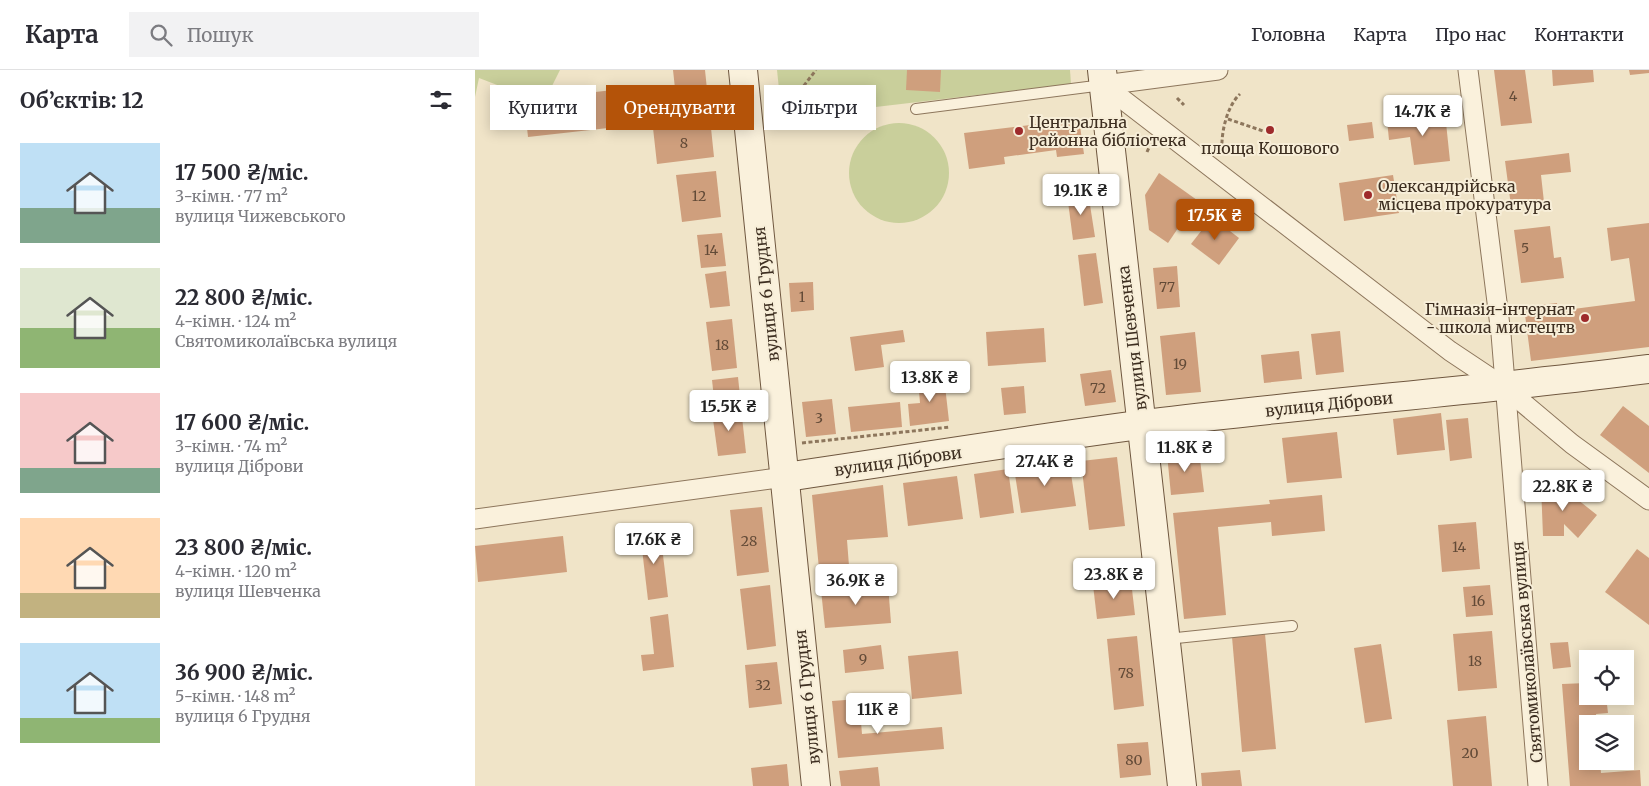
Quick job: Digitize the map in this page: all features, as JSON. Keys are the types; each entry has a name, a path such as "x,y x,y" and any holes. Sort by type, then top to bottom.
{"street":[{"name":"вулиця 6 Грудня","path":"743,70 816,786"},
{"path":"1103,78 1218,70"},
{"name":"Святомиколаївська вулиця","path":"1468,70 1501,334 1538,786"},
{"path":"1103,78 1450,351 1504,387 1572,444 1649,500"},
{"name":"вулиця Шевченка","path":"1103,78 1182,786"},
{"name":"вулиця Діброви","path":"475,519 785,477 1142,425 1478,387 1504,387 1649,369"}],"lane":[{"path":"916,109 1103,78"},
{"path":"1166,639 1291,626"}],"path":[{"path":"804,85 816,70"},
{"path":"1222,150 1221,138 1227,119 1233,101 1240,94"},
{"path":"1177,98 1184,105"},
{"path":"1227,119 1263,131"},
{"path":"1147,152 1151,143"},
{"path":"799,434 799,444 956,426"}],"green space":[{"path":"475,70 560,70 552,85 497,85 479,78 475,97"},
{"path":"777,70 1070,70 1071,84 876,107 876,85 779,85"},
{"path":"889,124 909,124 927,132 940,145 948,163 948,183 940,201 927,214 909,222 889,222 871,214 858,201 850,183 850,163 858,145 871,132"}],"building":[{"path":"673,70 705,70 707,85 675,85"},
{"path":"907,70 941,70 940,92 906,90"},
{"path":"1494,70 1525,70 1532,123 1501,126"},
{"path":"1552,70 1593,70 1594,82 1553,86"},
{"path":"1629,70 1649,70 1649,73 1630,75"},
{"path":"606,91 606,128 596,129 596,92"},
{"path":"1445,113 1450,161 1414,165 1410,137 1389,140 1387,120"},
{"path":"1079,119 1084,154 1057,157 1056,150 1004,157 1005,164 969,169 964,133"},
{"path":"1372,122 1374,138 1349,141 1347,125"},
{"path":"527,130 590,130 528,137"},
{"path":"653,130 711,130 714,157 657,164"},
{"path":"1569,153 1571,172 1541,175 1544,202 1511,206 1505,161"},
{"path":"716,171 721,217 682,222 676,175"},
{"path":"1159,173 1197,200 1168,243 1149,230 1145,195"},
{"name":"Олександрійська місцева прокуратура","path":"1393,175 1399,213 1344,221 1339,183"},
{"path":"1088,192 1095,237 1073,240 1067,194"},
{"path":"1212,217 1239,238 1219,265 1191,244"},
{"name":"Гімназія-інтернат - школа мистецтв","path":"1649,223 1649,347 1531,361 1524,307 1557,303 1558,311 1635,301 1629,258 1611,261 1607,228"},
{"path":"1550,226 1554,258 1561,257 1564,278 1521,283 1514,230"},
{"path":"722,233 726,266 701,268 697,235"},
{"path":"1096,253 1103,303 1084,306 1078,255"},
{"path":"1177,266 1180,307 1157,309 1153,268"},
{"path":"726,271 730,306 710,308 705,274"},
{"path":"813,282 814,310 791,312 789,283"},
{"path":"732,319 737,368 712,371 706,322"},
{"path":"1044,328 1046,362 988,366 986,332"},
{"path":"903,330 905,342 881,345 884,367 855,371 850,337"},
{"path":"1340,331 1344,372 1316,375 1311,334"},
{"path":"1195,332 1201,392 1166,395 1160,336"},
{"path":"1299,351 1302,379 1264,383 1261,355"},
{"path":"1111,370 1116,402 1085,406 1080,374"},
{"path":"738,377 740,396 714,398 712,380"},
{"path":"944,377 949,421 910,426 908,404 920,403 918,380"},
{"path":"1024,386 1026,413 1004,415 1001,388"},
{"path":"832,399 836,434 806,437 802,402"},
{"path":"900,402 902,427 851,432 848,407"},
{"path":"1623,406 1649,426 1649,473 1600,435"},
{"path":"741,408 746,453 718,456 712,412"},
{"path":"1441,413 1445,450 1397,455 1393,419"},
{"path":"1468,418 1472,458 1450,461 1446,420"},
{"path":"1337,432 1342,478 1287,483 1282,438"},
{"path":"1199,451 1204,492 1171,495 1167,454"},
{"path":"1117,457 1125,526 1089,530 1081,461"},
{"path":"1069,461 1076,506 1021,513 1014,468"},
{"path":"1008,469 1014,513 980,518 974,474"},
{"path":"957,476 963,519 908,526 903,483"},
{"path":"1553,480 1597,515 1578,538 1564,524 1564,536 1543,536 1541,485"},
{"path":"883,485 888,537 847,540 849,566 819,569 812,495"},
{"path":"1322,495 1325,531 1272,536 1271,522 1218,527 1226,615 1184,619 1173,513 1270,504 1269,500"},
{"path":"762,507 769,572 737,576 730,510"},
{"path":"1476,522 1480,569 1442,572 1438,525"},
{"path":"660,530 668,597 648,600 640,532"},
{"path":"563,536 567,572 478,582 475,546"},
{"path":"1637,549 1649,558 1649,625 1605,592"},
{"path":"1131,581 1135,615 1097,619 1093,585"},
{"path":"888,584 891,623 825,628 821,590"},
{"path":"770,585 776,646 747,650 740,589"},
{"path":"1490,585 1493,615 1466,617 1463,587"},
{"path":"668,614 674,667 643,671 641,655 654,654 650,617"},
{"path":"1492,631 1497,688 1458,691 1453,634"},
{"path":"1265,634 1276,749 1242,752 1232,637"},
{"path":"1137,636 1144,706 1114,710 1107,639"},
{"path":"1568,642 1571,667 1553,669 1550,643"},
{"path":"1381,644 1392,719 1365,723 1354,648"},
{"path":"881,645 884,669 845,673 843,650"},
{"path":"958,651 962,694 912,699 908,656"},
{"path":"777,662 782,704 749,708 745,665"},
{"path":"1579,683 1579,705 1607,705 1608,713 1579,715 1579,770 1601,770 1601,773 1640,770 1641,786 1570,786 1562,684"},
{"path":"859,699 862,734 942,727 944,749 838,758 832,701"},
{"path":"1486,716 1492,786 1453,786 1447,720"},
{"path":"1148,742 1151,775 1120,778 1117,744"},
{"path":"787,764 789,786 753,786 751,768"},
{"path":"878,767 880,786 841,786 839,771"},
{"path":"1240,770 1242,786 1202,786 1201,773"}],"place":[{"name":"площа Кошового","path":"1270,130"},
{"name":"Центральна районна бібліотека","path":"1019,131"},
{"name":"Олександрійська місцева прокуратура","path":"1368,195"},
{"name":"Гімназія-інтернат - школа мистецтв","path":"1585,318"}]}
